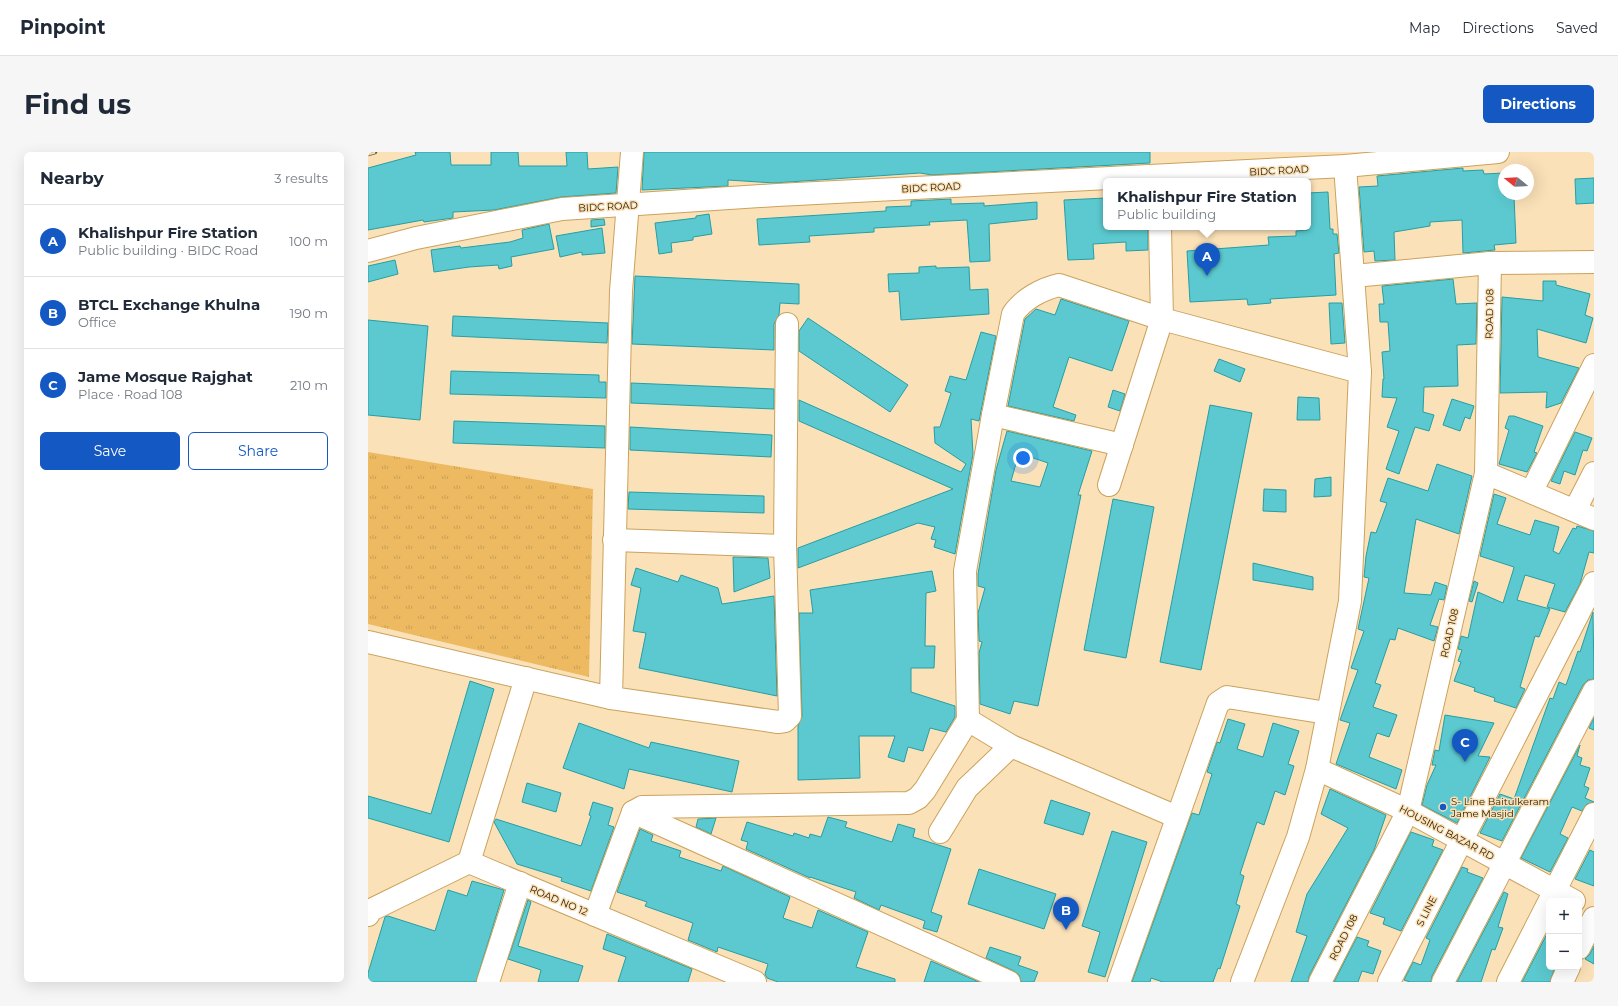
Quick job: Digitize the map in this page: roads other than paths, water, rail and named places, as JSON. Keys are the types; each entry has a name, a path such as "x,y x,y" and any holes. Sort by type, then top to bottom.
{"street":[{"path":"611,698 621,299 632,152"},
{"name":"BIDC ROAD","path":"1159,178 1345,166 1472,153 1498,152"},
{"path":"1242,982 1298,837 1317,769 1350,601 1360,372 1345,166"},
{"name":"BIDC ROAD","path":"368,251 416,238 562,209 777,195 1103,180"},
{"path":"1109,485 1162,319 1160,230"},
{"path":"1354,276 1490,263 1594,262"},
{"name":"ROAD 108","path":"1320,982 1408,811 1486,472 1490,263"},
{"path":"595,915 633,812 642,807 909,803 918,798 925,790 968,720 965,572 1013,314 1020,304 1051,287 1059,285 1162,319 1360,372"},
{"path":"368,642 611,698 778,722 785,721 790,716 785,546 787,324"},
{"path":"1532,491 1594,366"},
{"path":"993,415 1122,445"},
{"path":"1486,472 1585,515 1594,473"},
{"path":"614,540 785,546"},
{"name":"S LINE","path":"1390,982 1594,583"},
{"path":"368,915 372,910 469,862 526,678"},
{"path":"1443,982 1594,691"},
{"path":"1119,982 1218,703 1227,697 1327,713"},
{"path":"968,720 1011,746 1177,816"},
{"path":"940,832 967,788 1011,746"},
{"name":"HOUSING BAZAR RD","path":"1317,769 1408,811 1568,898"},
{"path":"633,812 1009,982"},
{"path":"1508,982 1594,814"},
{"name":"ROAD NO 12","path":"469,862 520,882 755,982"},
{"path":"488,982 520,882"},
{"path":"1582,905 1594,911"},
{"path":"1582,942 1594,918"},
{"path":"1562,982 1568,970"}],"railway":[{"path":"368,154 375,152"}],"place":[{"name":"Khalishpur Fire Station","path":"1207,276"},
{"name":"Jame Mosque Rajghat","path":"1465,762"},
{"name":"S- Line Baitulkeram Jame Masjid","path":"1443,807"},
{"name":"BTCL Exchange Khulna","path":"1066,930"}]}
